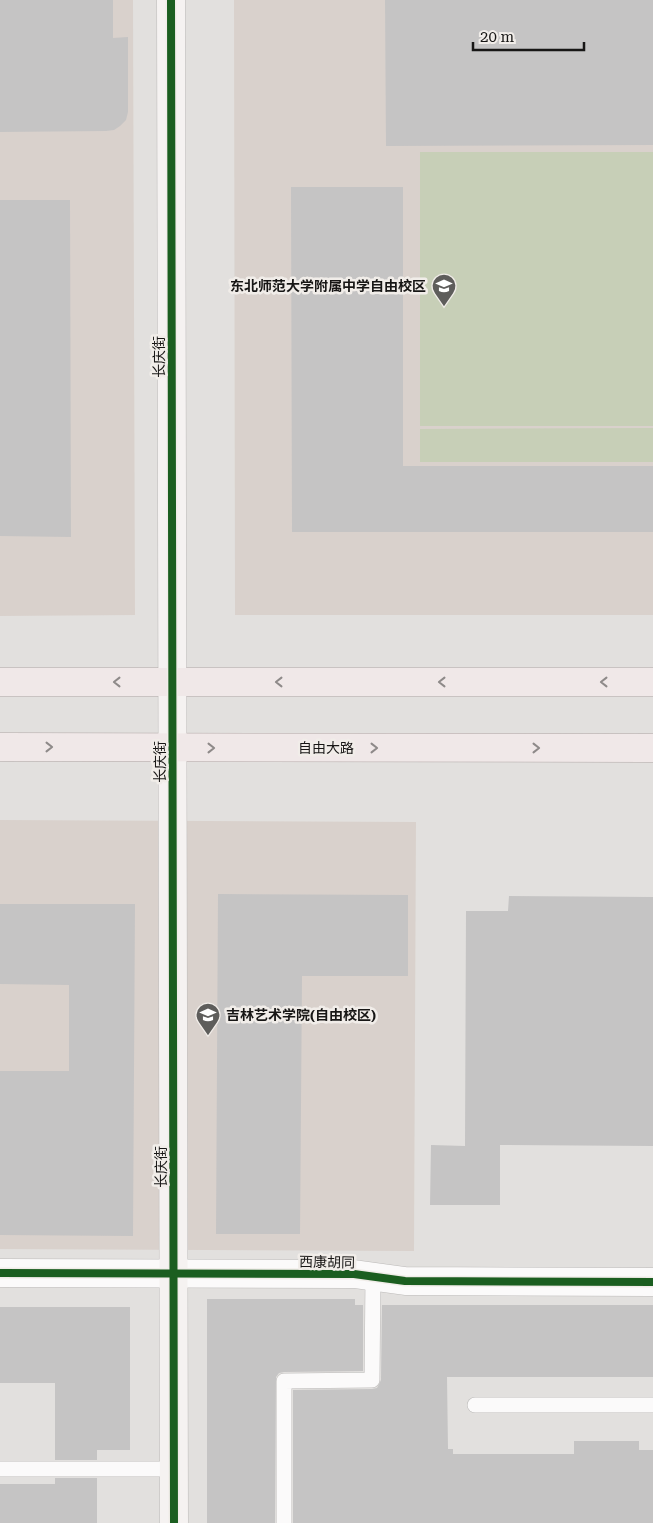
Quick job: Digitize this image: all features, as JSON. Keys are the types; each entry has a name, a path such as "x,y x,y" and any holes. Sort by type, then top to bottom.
{"main road":[{"path":"0,682 653,682"},
{"name":"自由大路","path":"0,747 653,748"}],"street":[{"name":"长庆街","path":"171,0 174,1523"},
{"name":"西康胡同","path":"0,1273 354,1274 405,1281 653,1282"}],"lane":[{"path":"284,1523 284,1381 372,1380 372,1276"},
{"path":"475,1405 653,1405"},
{"path":"0,1469 174,1469"}],"shaded area":[{"path":"0,0 133,0 135,615 0,616"},
{"name":"东北师范大学附属中学自由校区","path":"234,0 653,0 653,615 235,615"},
{"name":"吉林艺术学院(自由校区)","path":"0,820 416,822 414,1251 0,1249"}],"green space":[{"path":"420,152 653,152 653,426 420,426"},
{"path":"653,428 653,462 420,462 420,429"}],"building":[{"path":"0,0 113,0 113,38 128,37 128,112 126,120 120,126 114,130 106,131 0,132"},
{"path":"385,0 653,0 653,145 386,146"},
{"path":"291,187 403,187 403,466 653,466 653,532 292,532"},
{"path":"0,200 70,200 71,537 0,536"},
{"path":"218,894 408,895 408,976 302,976 300,1234 216,1234"},
{"path":"509,896 653,897 653,1146 500,1145 500,1205 430,1205 431,1145 465,1146 466,911 508,911"},
{"path":"0,904 135,904 133,1236 0,1235 0,1071 69,1071 69,985 0,984"},
{"path":"207,1299 355,1299 355,1305 363,1305 363,1371 284,1372 279,1373 276,1377 275,1523 207,1523"},
{"path":"382,1305 653,1305 653,1377 447,1377 448,1449 453,1449 453,1454 574,1454 574,1441 639,1441 639,1450 653,1450 653,1523 293,1523 293,1390 377,1388 381,1380"},
{"path":"0,1307 130,1307 130,1450 97,1450 97,1460 55,1460 55,1383 0,1383"},
{"path":"55,1478 97,1478 97,1523 0,1523 0,1484 55,1484"}],"cycle path":[{"path":"171,0 174,1523"},
{"path":"0,1273 354,1274 405,1281 653,1282"}],"place":[{"name":"东北师范大学附属中学自由校区","path":"444,307"},
{"name":"吉林艺术学院(自由校区)","path":"208,1036"}]}
